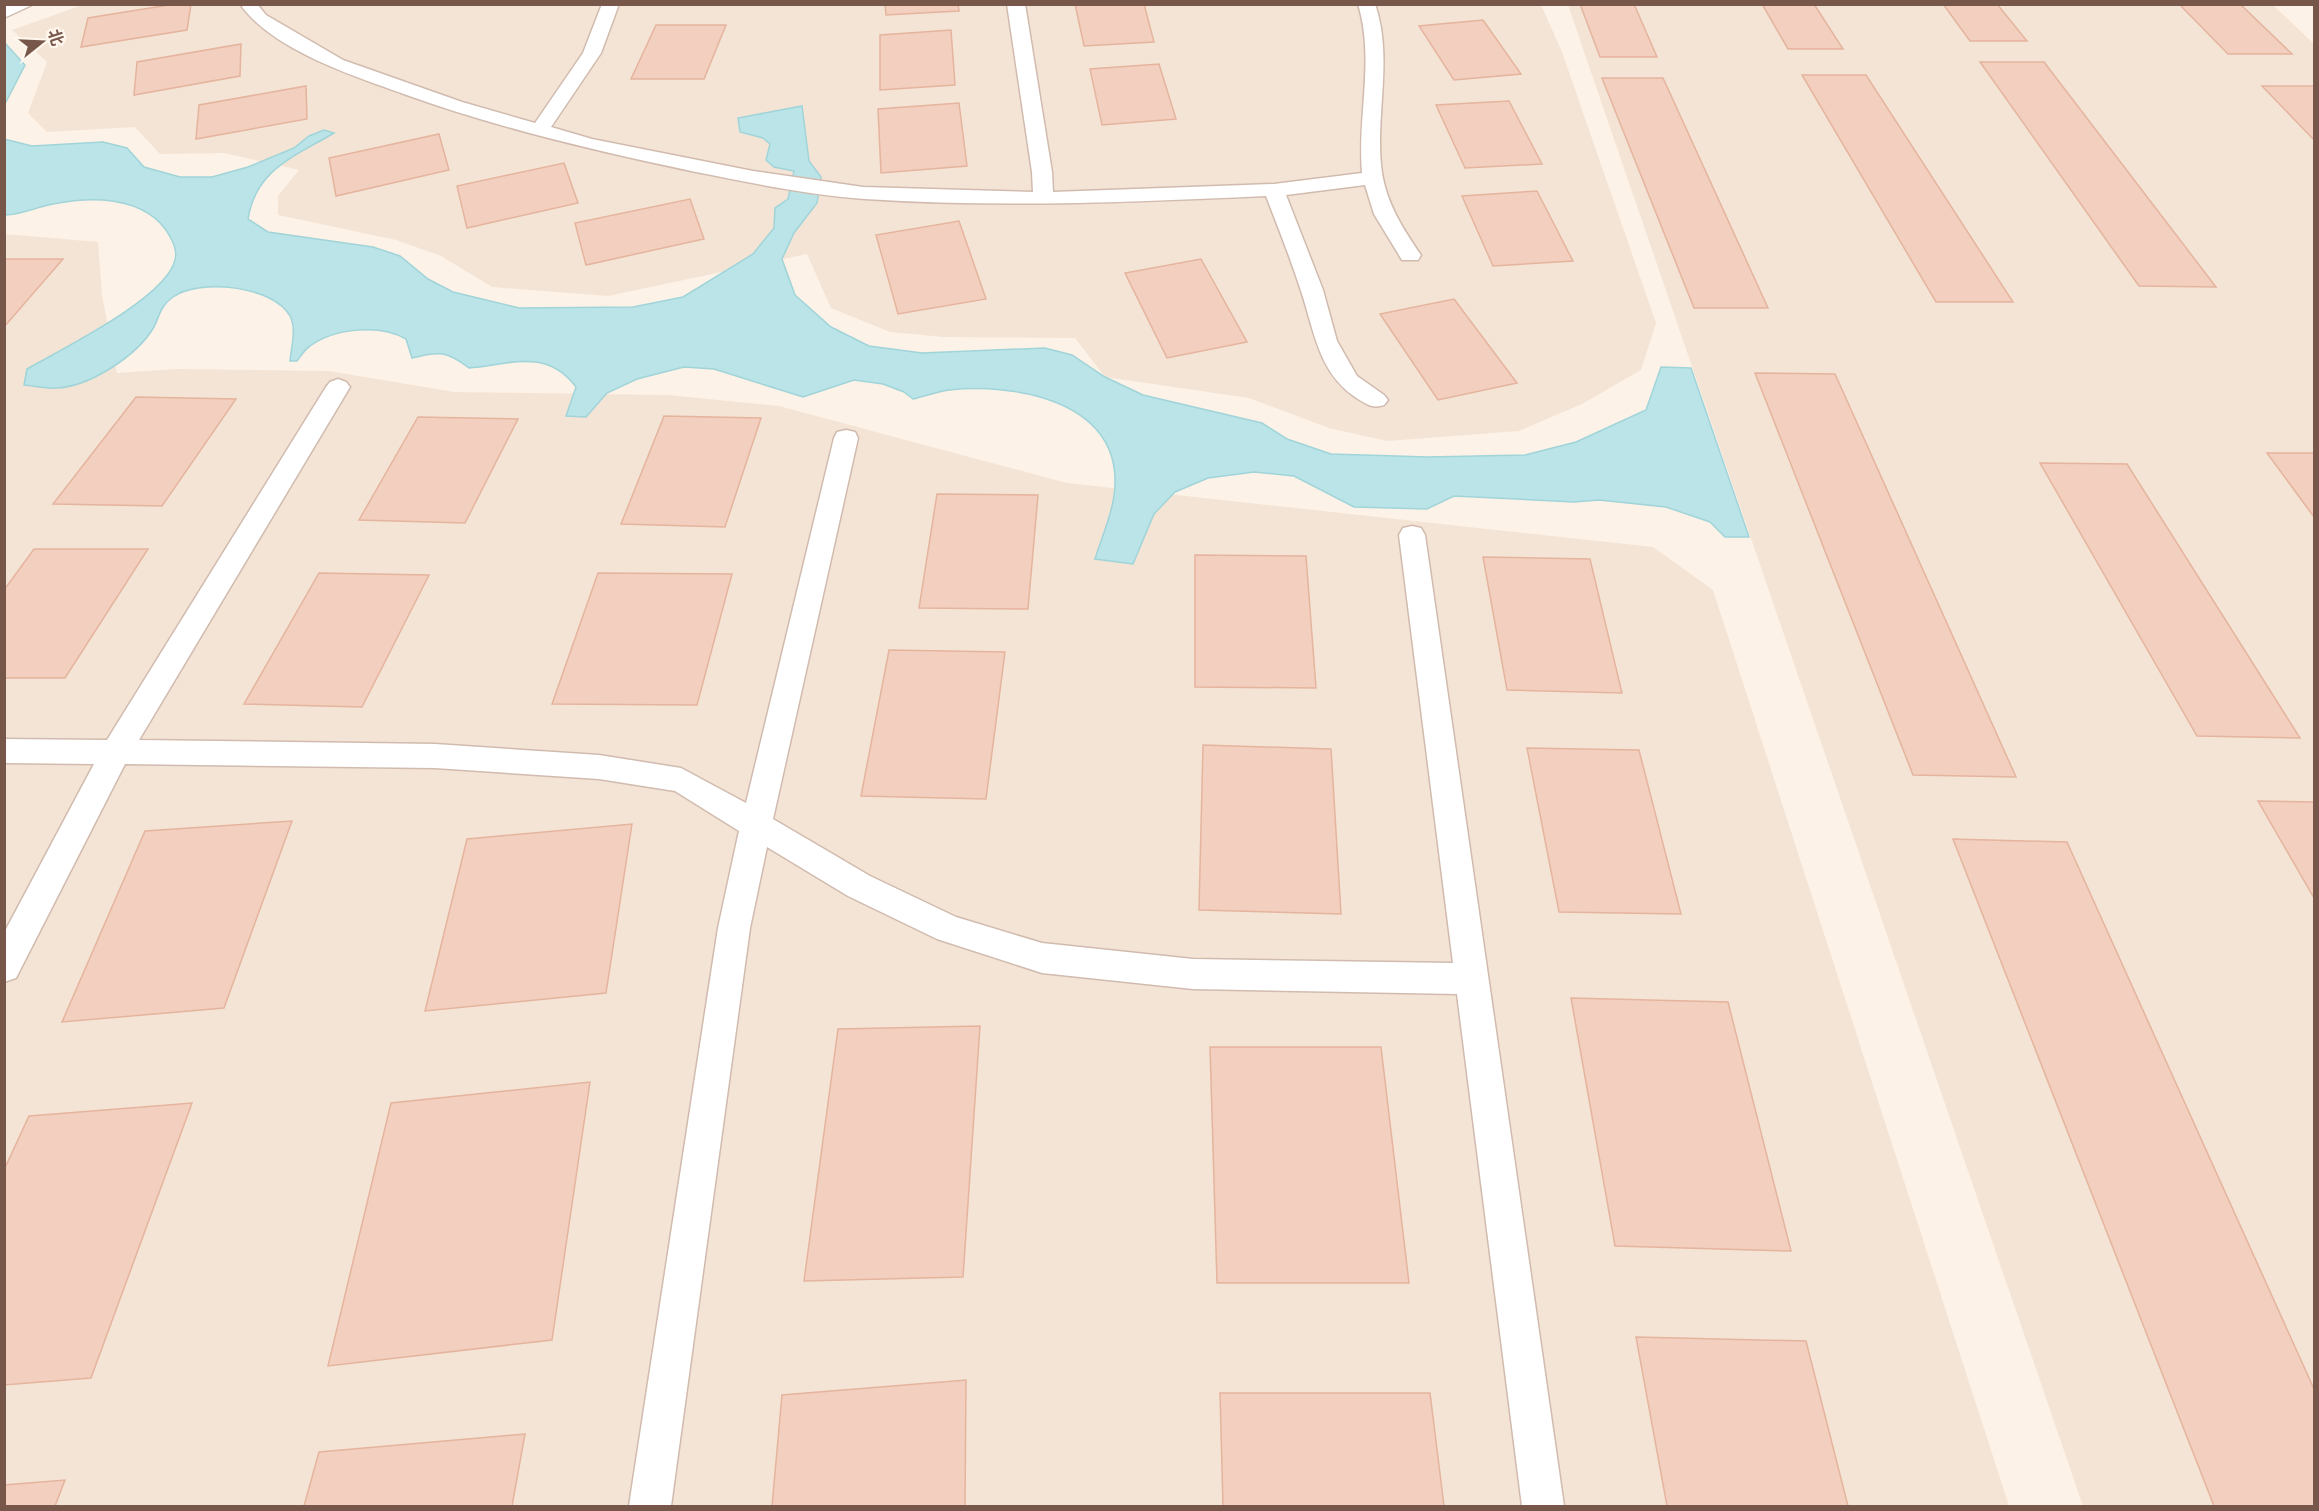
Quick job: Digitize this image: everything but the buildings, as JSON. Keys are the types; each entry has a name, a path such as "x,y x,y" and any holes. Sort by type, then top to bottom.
{"lane":[{"path":"4,14 26,4"},
{"path":"248,4 260,19 337,64 455,106 589,144 753,177 863,193 1043,199 1274,190 1371,178"},
{"path":"540,130 592,53 611,4"},
{"path":"1016,4 1042,172 1043,199"},
{"path":"1366,4 1370,13 1375,60 1369,130 1371,178 1390,230 1410,255"},
{"path":"1274,190 1312,290 1326,341 1348,381 1376,400"},
{"path":"4,967 116,752 338,387"},
{"path":"650,1506 734,928 846,438"},
{"path":"1412,535 1543,1506"},
{"path":"4,751 435,756 599,767 681,780 859,886 949,929 1042,958 1193,974 1471,979"}],"shaded area":[{"path":"85,4 1541,5 1562,52 1656,323 1641,370 1582,404 1519,431 1387,441 1329,428 1249,398 1105,377 1075,338 944,337 890,332 831,308 807,254 608,296 492,287 441,256 396,240 278,215 278,196 299,170 224,153 160,154 135,127 47,132 28,113 47,62 12,30"},
{"path":"1568,5 2273,5 2314,44 2314,1506 2083,1506"},
{"path":"4,234 98,242 102,295 117,373 176,369 329,371 454,392 668,395 779,406 1067,483 1653,547 1713,590 2009,1506 5,1506"}],"water":[{"path":"5,43 25,65 5,104"},
{"path":"802,106 809,161 821,177 817,203 794,233 782,259 795,295 831,327 869,346 922,353 1045,348 1072,355 1105,377 1143,395 1262,423 1287,439 1331,454 1428,457 1525,455 1576,442 1646,410 1661,367 1691,368 1749,537 1725,537 1710,522 1666,507 1599,500 1574,502 1454,496 1427,509 1354,507 1294,476 1254,472 1208,478 1175,492 1154,514 1133,564 1095,559 1111,512 1115,483 1111,455 1099,432 1080,415 1057,403 1030,394 1002,390 949,390 913,399 904,392 883,384 854,380 803,397 714,369 684,367 637,379 607,393 586,417 566,416 576,387 552,367 526,361 469,368 455,358 442,354 412,358 406,339 384,331 358,330 332,335 308,347 297,361 290,361 293,333 290,316 269,298 235,288 200,288 185,291 173,297 163,307 154,327 136,349 97,376 83,382 56,388 24,385 27,369 111,321 153,290 167,275 175,260 176,252 166,230 153,217 138,208 112,201 71,201 5,215 4,139 32,146 103,142 127,148 144,167 180,177 212,177 248,167 294,148 309,136 324,130 334,133 291,158 268,176 252,202 248,219 268,232 373,247 400,256 428,279 453,292 519,308 633,307 683,297 753,254 774,228 775,208 788,199 794,171 774,167 766,160 770,144 763,138 740,132 738,118"}]}
